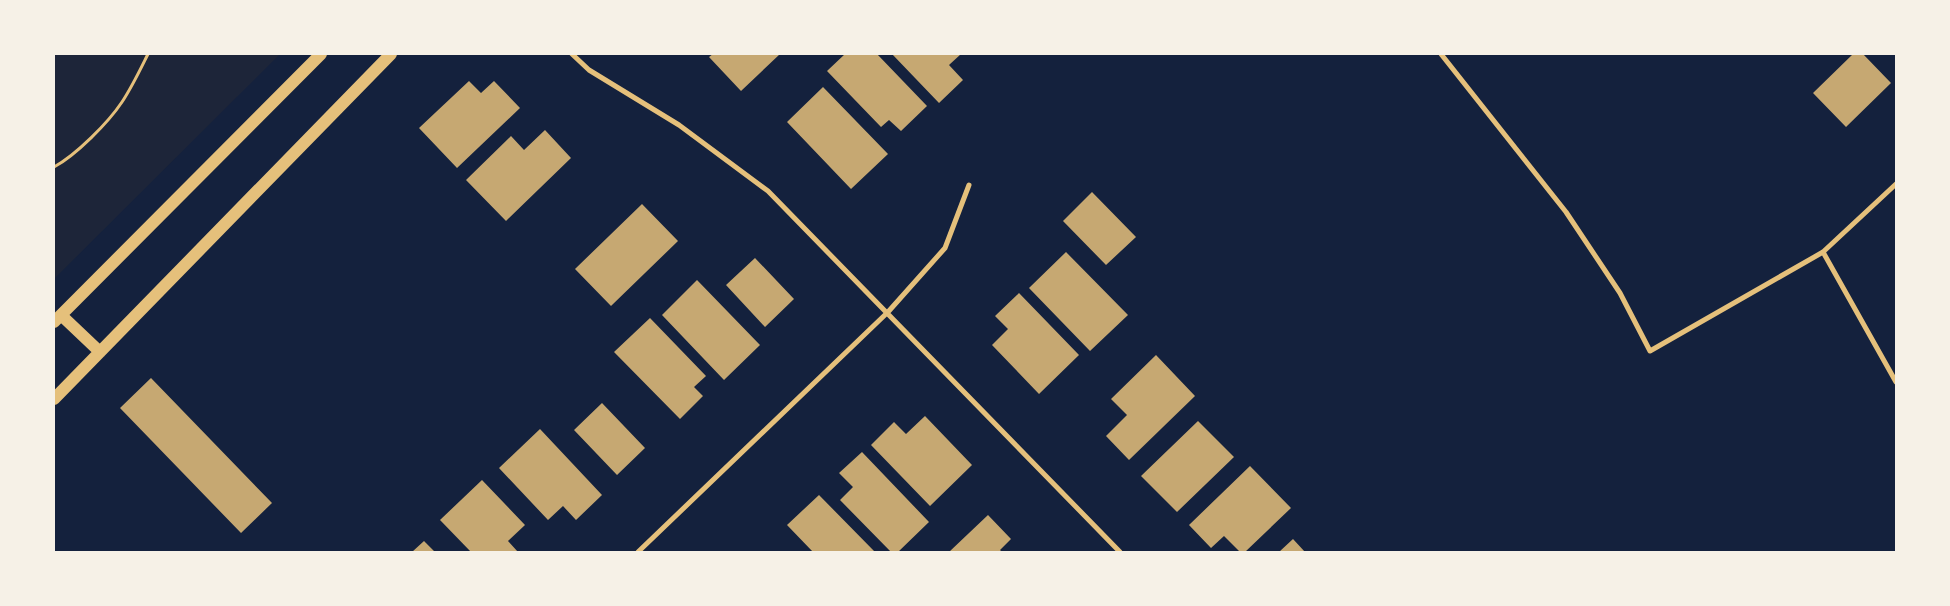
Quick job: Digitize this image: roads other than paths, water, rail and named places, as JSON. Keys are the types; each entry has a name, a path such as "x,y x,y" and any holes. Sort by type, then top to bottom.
{"main road":[{"path":"100,352 58,318 321,54"},
{"path":"54,399 391,54"}],"street":[{"path":"572,54 589,70 678,125 768,190 1120,552"},
{"path":"1441,54 1566,212 1620,293 1650,351 1823,252 1896,184"},
{"path":"638,552 888,312 944,248 969,185"},
{"path":"1823,252 1896,382"}]}
